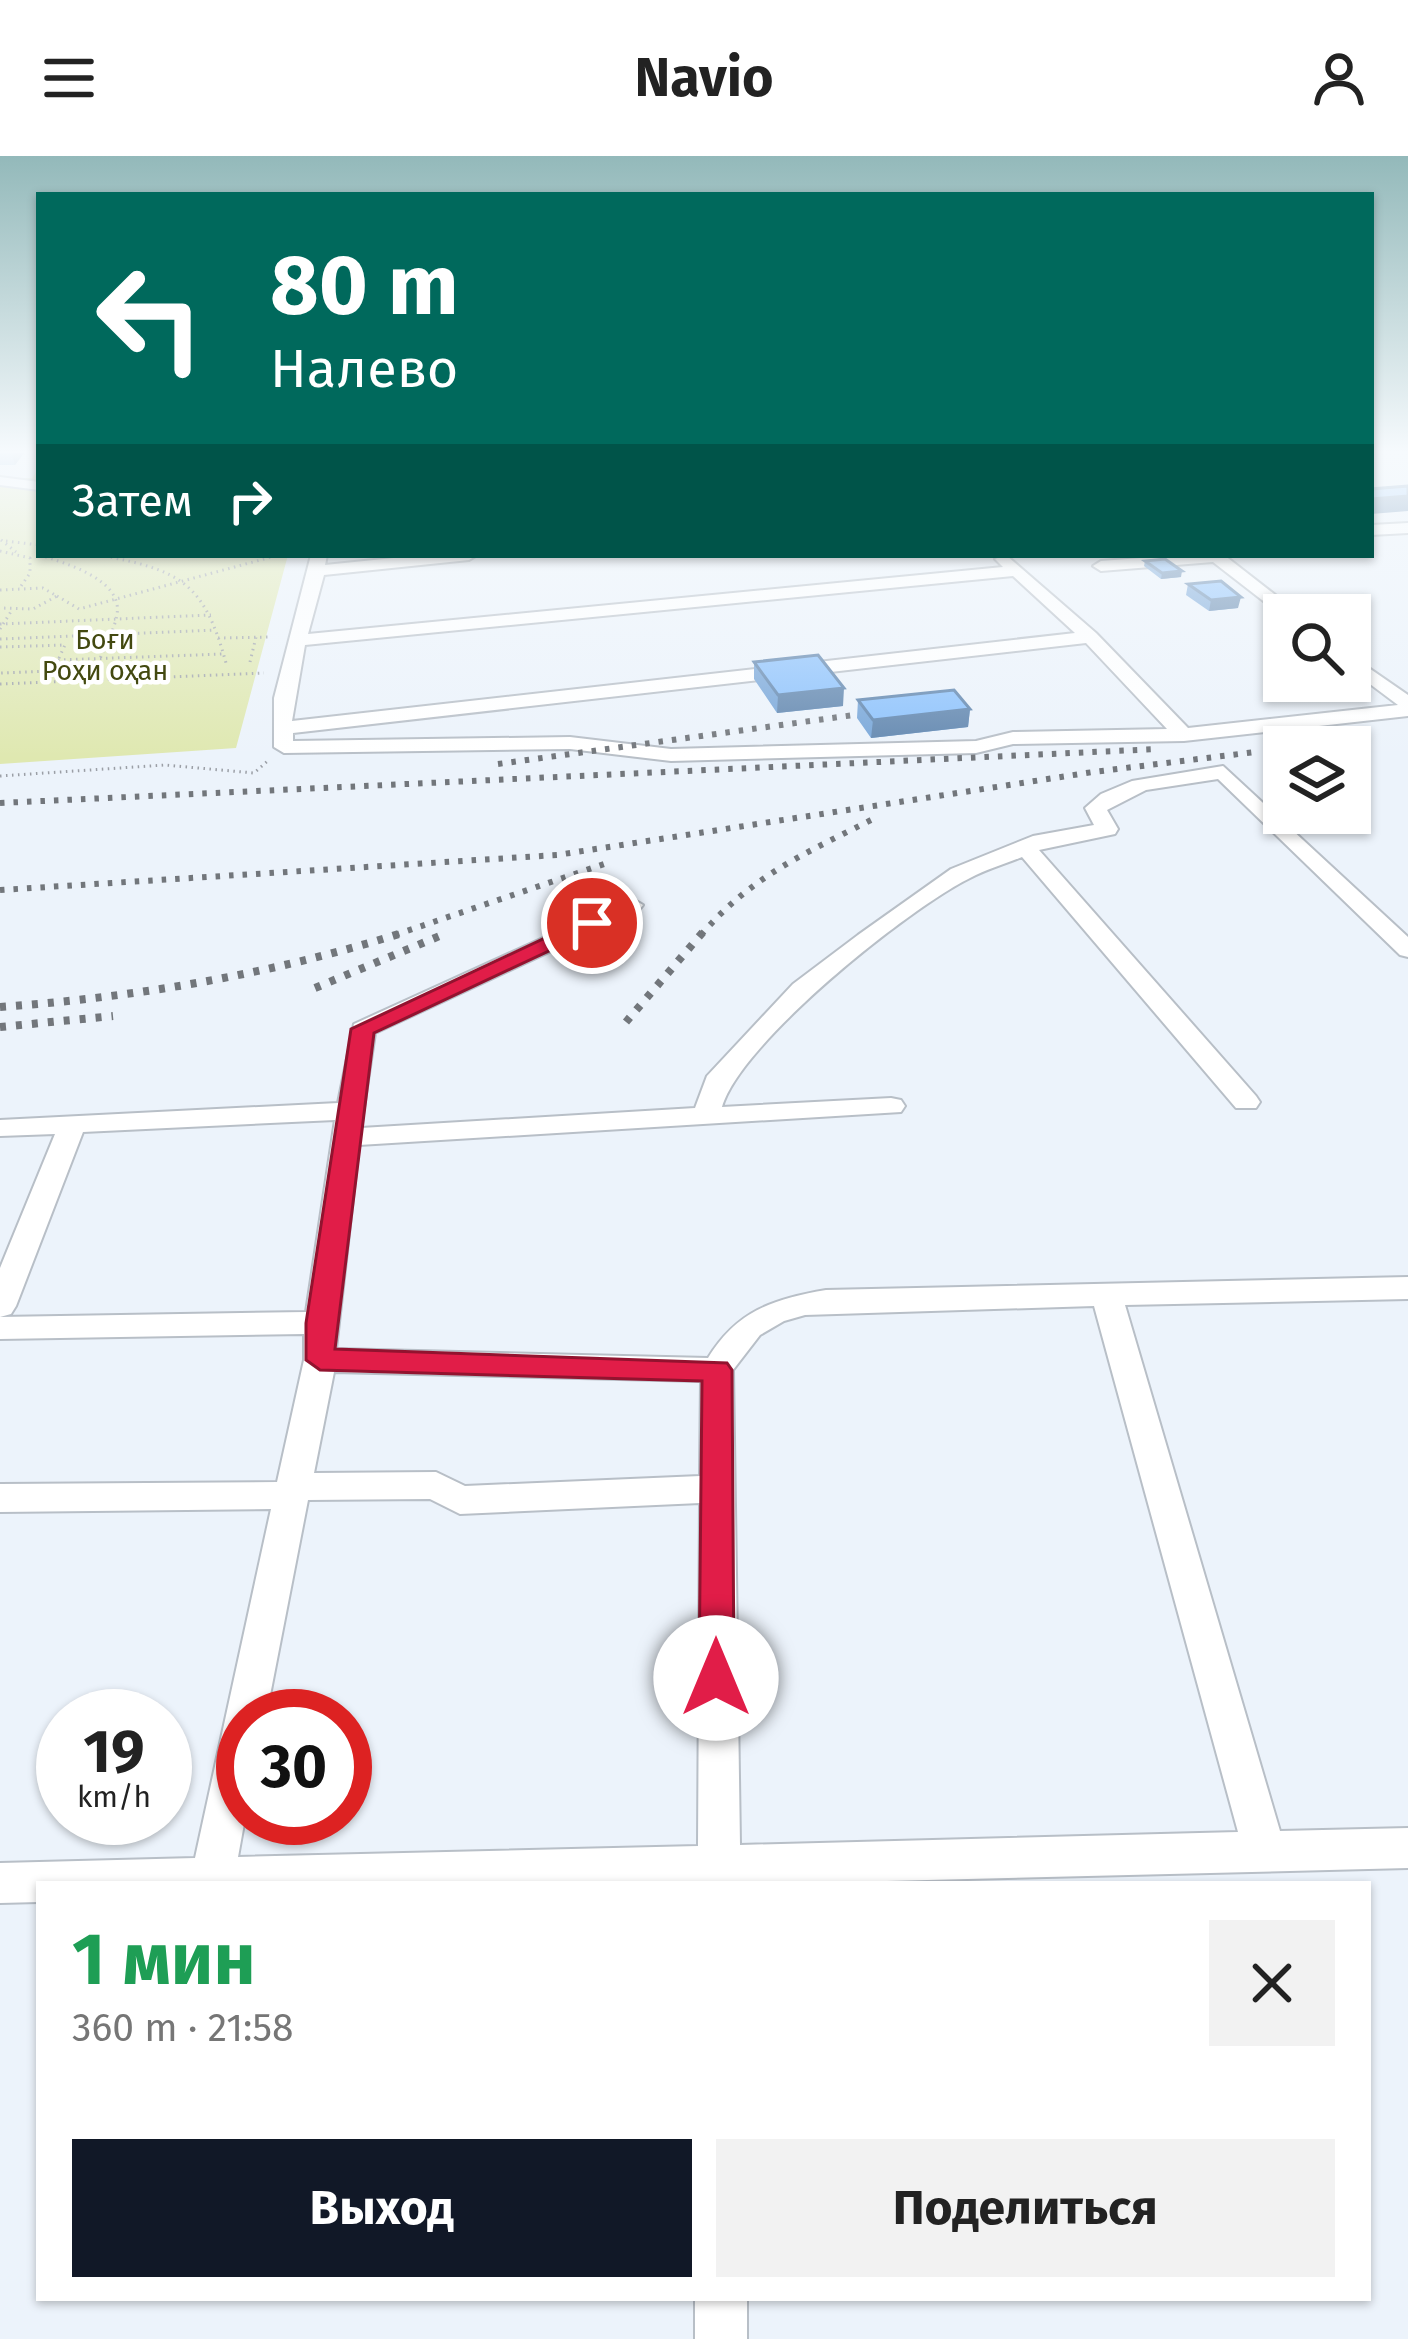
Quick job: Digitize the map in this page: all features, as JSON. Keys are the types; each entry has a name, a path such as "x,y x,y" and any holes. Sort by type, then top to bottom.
{"street":[{"path":"282,738 296,639 318,563 412,558"},
{"path":"1001,558 1090,637 1184,735"},
{"path":"1101,566 1193,558"},
{"path":"1219,558 1265,594"},
{"path":"296,639 1016,571"},
{"path":"282,738 1090,637"},
{"path":"1371,677 1408,707"},
{"path":"282,738 570,743 671,755 976,747 1013,739 1184,735 1408,707"},
{"path":"706,1116 716,1082 802,989 959,874 1026,848 1107,829 1096,808 1108,797 1145,785 1222,772 1408,950"},
{"path":"1026,848 1246,1102"},
{"path":"252,1689 320,1360 320,1323 362,1029 631,905"},
{"path":"0,1128 706,1116 891,1106"},
{"path":"0,1306 73,1124"},
{"path":"719,1875 717,1370 738,1333 775,1309 826,1301 1408,1288"},
{"path":"1107,1297 1265,1853"},
{"path":"0,1328 320,1323"},
{"path":"320,1360 717,1370"},
{"path":"0,1498 436,1484 460,1500 714,1489"},
{"path":"212,1879 219,1845"},
{"path":"106,1881 719,1875 1408,1848"},
{"path":"0,1883 36,1882"},
{"path":"721,2301 721,2339"}],"path":[{"path":"16,590 31,564 25,555"},
{"path":"49,558 84,569 116,599 115,619 100,658"},
{"path":"110,558 182,581 211,615 226,662"},
{"path":"0,593 43,588 79,609 269,558"},
{"path":"0,609 42,606 57,596"},
{"path":"1,626 12,610"},
{"path":"1,626 211,615"},
{"path":"0,639 215,630"},
{"path":"218,638 296,639"},
{"path":"250,662 256,638"},
{"path":"0,647 65,645 53,670 0,673"},
{"path":"58,660 224,654"},
{"path":"0,684 269,672 270,664"},
{"path":"0,776 165,765 254,773 282,738"}],"green space":[{"name":"Боғи Роҳи оҳан","path":"0,555 287,558 236,748 0,764"}],"building":[{"path":"1165,559 1182,571 1162,573 1145,561"},
{"path":"1221,581 1241,597 1211,600 1188,584"},
{"path":"818,655 844,688 778,695 754,662"},
{"path":"954,690 970,709 873,720 858,700"}],"railway":[{"path":"498,764 890,710"},
{"path":"0,803 1157,749"},
{"path":"0,890 557,855 1093,772 1255,752"},
{"path":"701,935 761,881 877,817"},
{"path":"398,934 610,862"},
{"path":"398,934 405,932"},
{"path":"626,1022 703,932"},
{"path":"0,1007 205,982 398,934"},
{"path":"315,988 442,935"},
{"path":"0,1027 113,1016"}],"route":[{"path":"592,923 362,1029 320,1323 320,1360 717,1370 716,1678"}]}
